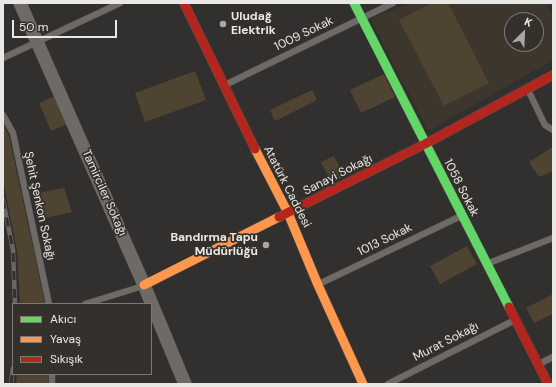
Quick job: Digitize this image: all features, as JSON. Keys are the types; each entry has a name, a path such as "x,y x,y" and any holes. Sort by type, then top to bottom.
{"street":[{"name":"Tamirciler Sokağı","path":"20,3 38,41 151,303"},
{"name":"Atatürk Caddesi","path":"184,3 254,148 288,213 318,285 363,384"},
{"name":"1058 Sokak","path":"354,3 461,216 488,264 548,384"},
{"name":"Sanayi Sokağı","path":"144,285 425,144 528,90 553,75"},
{"name":"Tamirciler Sokağı","path":"152,304 185,384"}],"lane":[{"path":"3,58 120,3"},
{"name":"1009 Sokak","path":"224,85 393,3"},
{"path":"528,90 545,125 553,130"},
{"name":"Şehit Şenkon Sokağı","path":"3,115 12,134 49,303"},
{"name":"1013 Sokak","path":"318,285 461,216"},
{"path":"488,264 553,238"},
{"name":"Sanayi Sokağı","path":"88,303 144,285"},
{"name":"Murat Sokağı","path":"388,384 515,320"},
{"path":"538,364 553,356"}],"shaded area":[{"path":"409,3 546,3 553,16 553,60 428,131 371,19"},
{"path":"432,3 448,3 489,83 444,106 399,20"},
{"path":"195,71 206,100 145,122 135,93"},
{"path":"384,74 395,97 361,113 350,90"},
{"path":"312,90 317,100 275,121 270,110"},
{"path":"55,96 68,124 51,131 39,103"},
{"path":"3,124 9,136 45,303 20,303 17,251 3,179"},
{"path":"553,147 553,171 539,177 529,162"},
{"path":"334,156 344,176 332,183 321,162"},
{"path":"64,188 72,212 45,218 38,193"},
{"path":"467,246 477,264 440,284 430,266"},
{"path":"553,294 553,314 534,323 526,308"},
{"path":"17,375 48,375 48,384 16,384"}],"railway":[{"path":"3,200 13,250 15,303"},
{"path":"11,384 12,375"}],"traffic: fast":[{"path":"354,3 509,307"}],"traffic: slow":[{"path":"255,149 288,213 318,285 363,384"},
{"path":"144,285 279,217"}],"traffic: jam":[{"path":"184,3 255,149"},
{"path":"279,217 425,144 553,75"},
{"path":"509,307 548,384"}],"place":[{"name":"Uludağ Elektrik","path":"223,24"},
{"name":"Bandırma Tapu Müdürlüğü","path":"266,245"}]}
